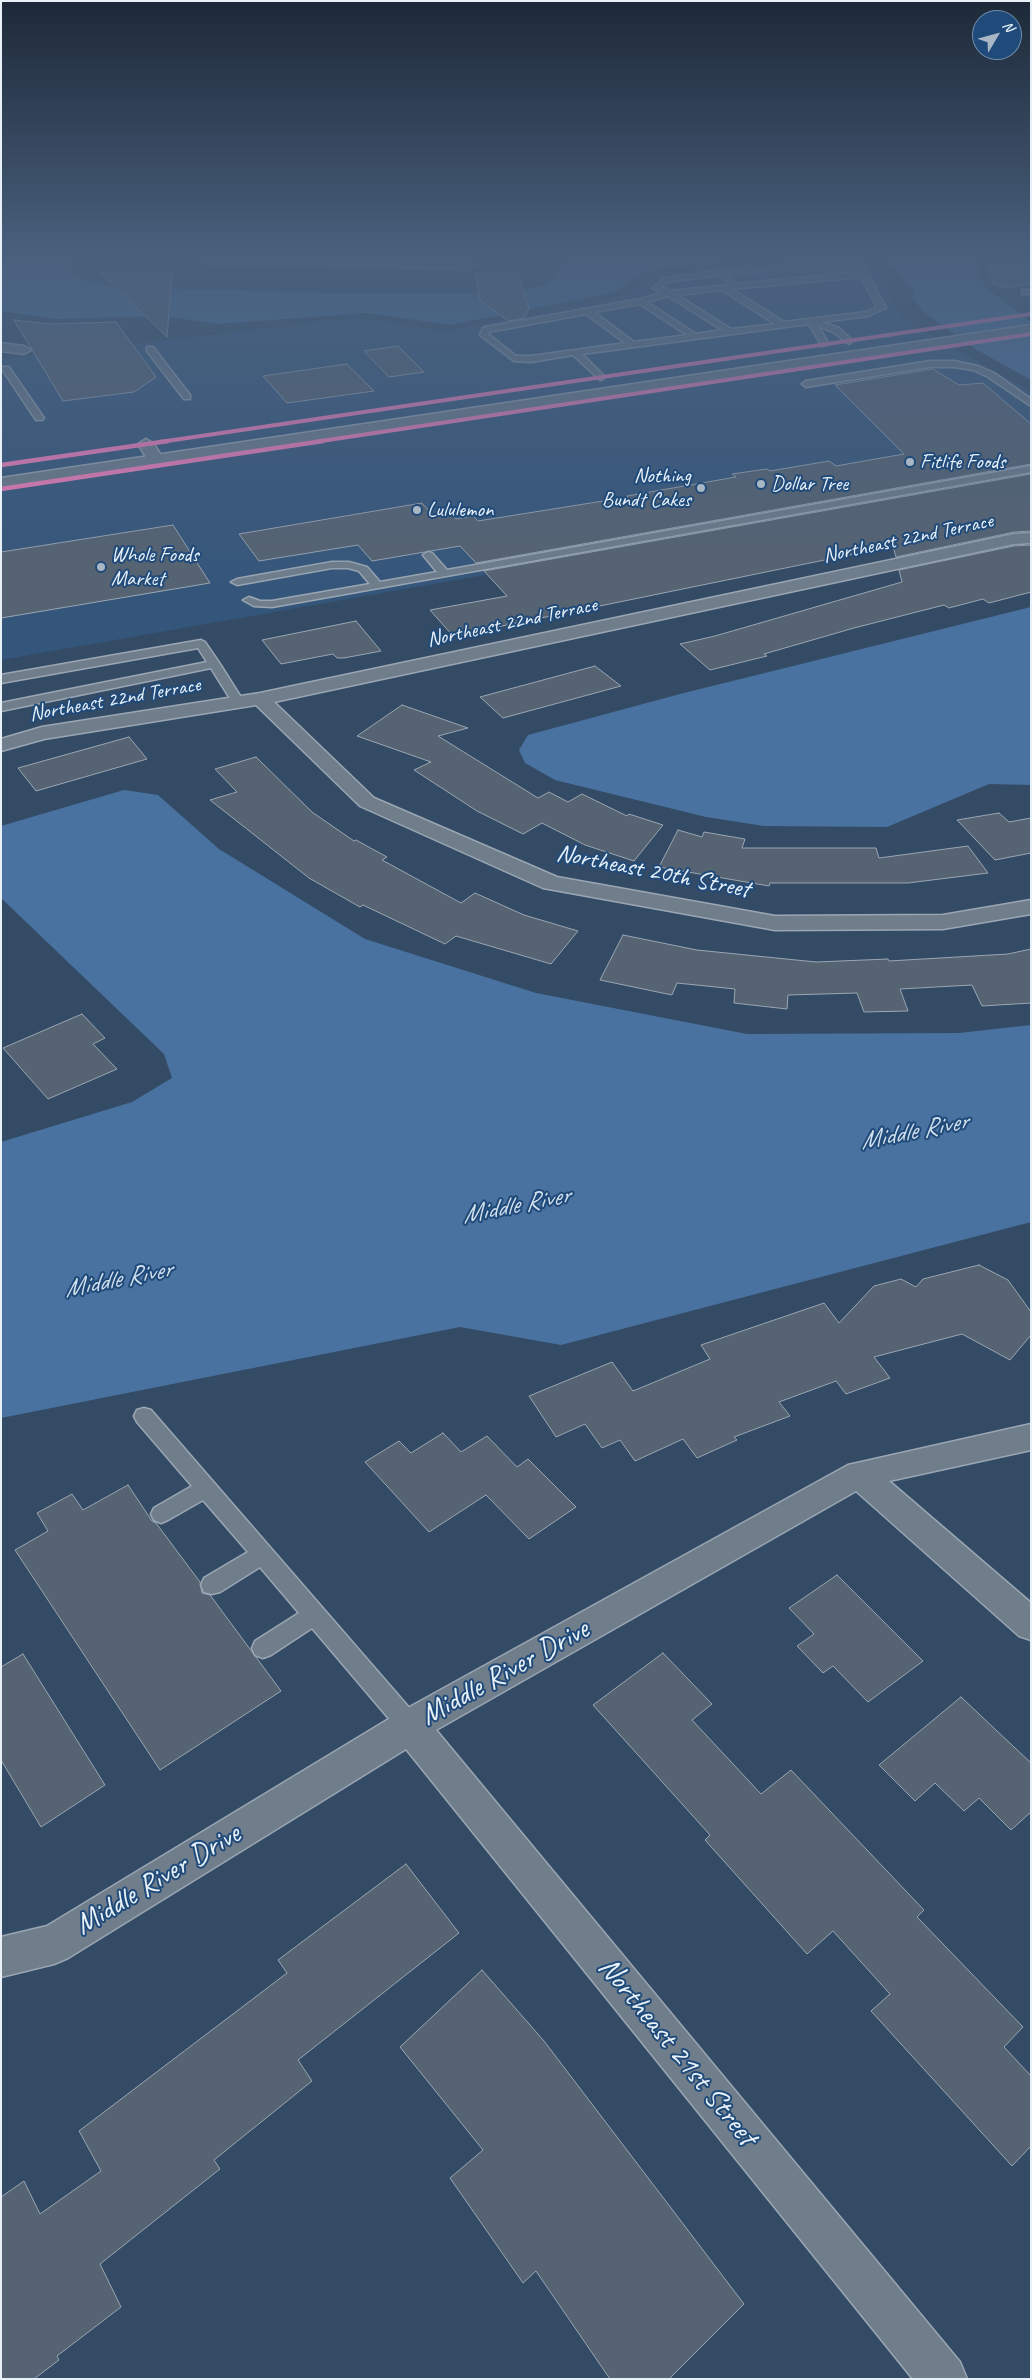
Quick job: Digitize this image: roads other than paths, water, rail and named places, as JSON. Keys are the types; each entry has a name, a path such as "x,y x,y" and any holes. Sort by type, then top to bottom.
{"street":[{"path":"1,466 661,368"},
{"path":"1,483 770,368"},
{"path":"146,444 156,460"},
{"name":"Northeast 22nd Terrace","path":"1,745 42,733 260,699 1004,541 1031,538"},
{"name":"Northeast 20th Street","path":"260,699 367,802 550,883 775,923 943,922 1031,907"},
{"name":"Middle River Drive","path":"1,1957 54,1944 410,1726 859,1474 1031,1437"},
{"path":"859,1474 1031,1625"},
{"name":"Northeast 21st Street","path":"410,1726 934,2375"}],"lane":[{"path":"6,368 39,418"},
{"path":"164,368 187,397"},
{"path":"591,368 600,377"},
{"path":"806,384 905,368"},
{"path":"975,368 991,375 1031,403"},
{"path":"249,600 258,604 272,604 1031,469"},
{"path":"428,555 444,574"},
{"path":"237,582 332,565 348,565 363,569 377,586"},
{"path":"1,679 202,644 238,702"},
{"path":"1,707 214,664"},
{"path":"144,1416 410,1726"},
{"path":"161,1514 206,1488"},
{"path":"212,1585 263,1554"},
{"path":"262,1648 314,1615"}],"water":[{"path":"1009,368 1031,368 1031,380"},
{"path":"1031,607 1031,785 989,784 887,827 764,826 706,817 555,780 525,763 519,750 528,735 680,694"},
{"name":"Middle River","path":"124,790 158,795 219,849 365,939 536,993 747,1034 959,1033 1031,1025 1031,1222 561,1345 460,1327 1,1418 1,1142 132,1102 172,1078 164,1054 1,898 1,826"}],"place":[{"name":"Fitlife Foods","path":"910,462"},
{"name":"Dollar Tree","path":"761,484"},
{"name":"Nothing Bundt Cakes","path":"701,488"},
{"name":"Lululemon","path":"417,510"},
{"name":"Whole Foods Market","path":"101,567"}]}
